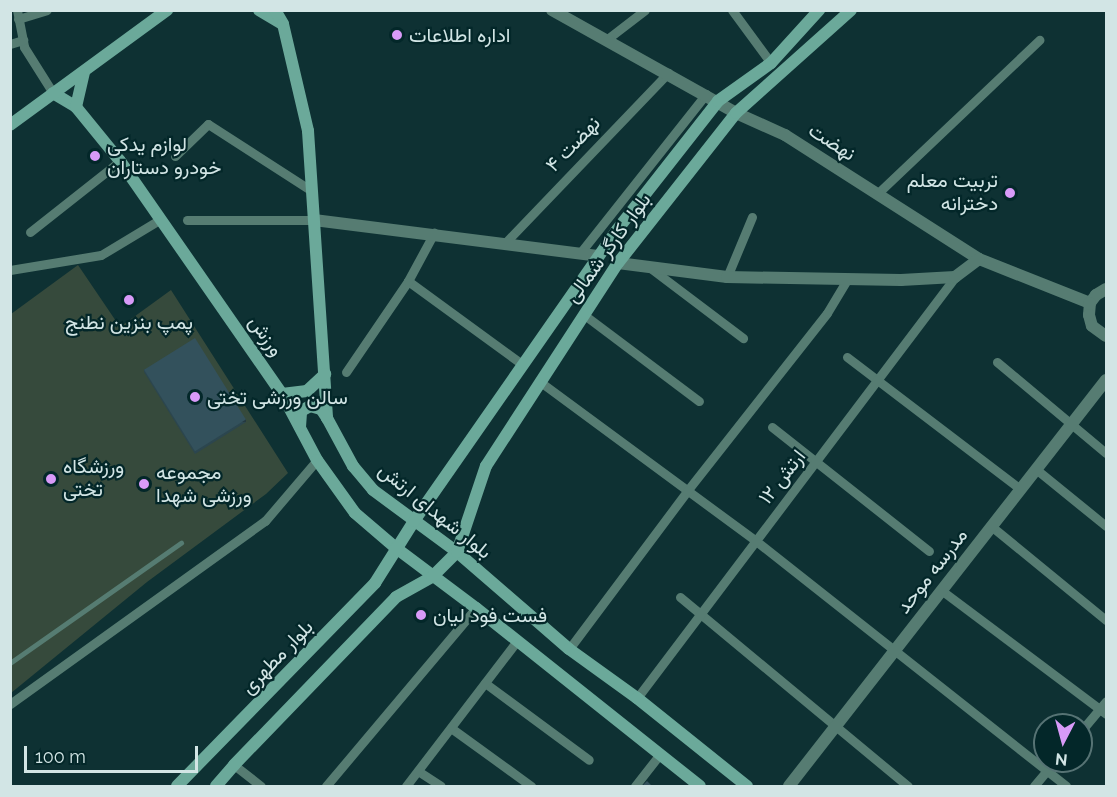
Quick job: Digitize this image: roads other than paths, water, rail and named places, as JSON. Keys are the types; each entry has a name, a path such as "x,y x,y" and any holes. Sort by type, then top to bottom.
{"main road":[{"path":"10,125 166,10"},
{"path":"259,10 283,24"},
{"name":"بلوار شهدای ارتش","path":"275,10 283,24 308,131 327,418 353,466 373,490 457,552 569,649 637,698 747,786"},
{"name":"بلوار کارگر شمالی","path":"414,521 598,256 718,101 771,63 819,10"},
{"name":"بلوار کارگر شمالی","path":"457,552 486,466 539,381 618,263 736,113 851,10"},
{"path":"76,106 84,72"},
{"name":"ورزش","path":"53,93 76,106 120,161 282,394 317,460 355,513 432,577"},
{"path":"282,394 307,391 325,374"},
{"path":"300,427 301,411 310,406 321,409 327,418"},
{"name":"بلوار مطهری","path":"177,786 375,583 414,521"},
{"path":"216,786 396,597 432,577 457,552"},
{"path":"432,577 476,608 700,786"}],"street":[{"path":"47,10 18,15 24,47 53,93"},
{"name":"نهضت","path":"552,10 706,94 736,113 785,135 979,259 1090,303"},
{"path":"606,40 645,10"},
{"path":"732,10 771,63"},
{"path":"10,44 22,39"},
{"path":"877,194 1039,40"},
{"name":"نهضت ۴","path":"505,243 668,73"},
{"path":"580,254 706,94"},
{"path":"175,156 208,124 312,190"},
{"path":"30,232 120,161"},
{"path":"727,277 752,217"},
{"path":"10,270 101,255 161,219"},
{"path":"186,220 314,219 598,256"},
{"path":"346,372 408,281 434,233"},
{"path":"618,263 727,277 955,277 979,259"},
{"path":"649,267 743,338"},
{"name":"ارتش ۱۲","path":"637,698 817,463 955,277"},
{"path":"569,649 687,491 827,313 848,278"},
{"path":"408,281 523,365"},
{"path":"1107,289 1096,295 1090,303 1089,315 1092,326 1107,336"},
{"path":"583,314 699,401"},
{"path":"846,357 1020,489"},
{"path":"997,362 1107,453"},
{"name":"مدرسه موحد","path":"789,786 1107,380"},
{"path":"539,381 756,541 1033,760"},
{"path":"772,427 929,551"},
{"path":"10,704 265,521 317,460"},
{"path":"1037,471 1107,526"},
{"path":"991,526 1107,620"},
{"path":"942,590 1103,712 1107,701"},
{"path":"680,597 701,612 908,786"},
{"path":"326,786 476,608"},
{"path":"406,786 516,642"},
{"path":"485,683 589,760"},
{"path":"451,728 531,786"},
{"path":"635,786 660,754"},
{"path":"234,765 261,786"},
{"path":"418,771 441,786"},
{"path":"1034,786 1045,773"},
{"path":"1050,773 1066,786"}],"lane":[{"path":"10,663 181,543"}],"place":[{"name":"اداره اطلاعات","path":"397,35"},
{"name":"لوازم یدکی خودرو دستاران","path":"95,156"},
{"name":"تربیت معلم دخترانه","path":"1010,193"},
{"name":"پمپ بنزین نطنج","path":"129,300"},
{"name":"سالن ورزشی تختی","path":"195,397"},
{"name":"ورزشگاه تختی","path":"51,479"},
{"name":"مجموعه ورزشی شهدا","path":"144,484"},
{"name":"فست فود لیان","path":"421,615"}]}
